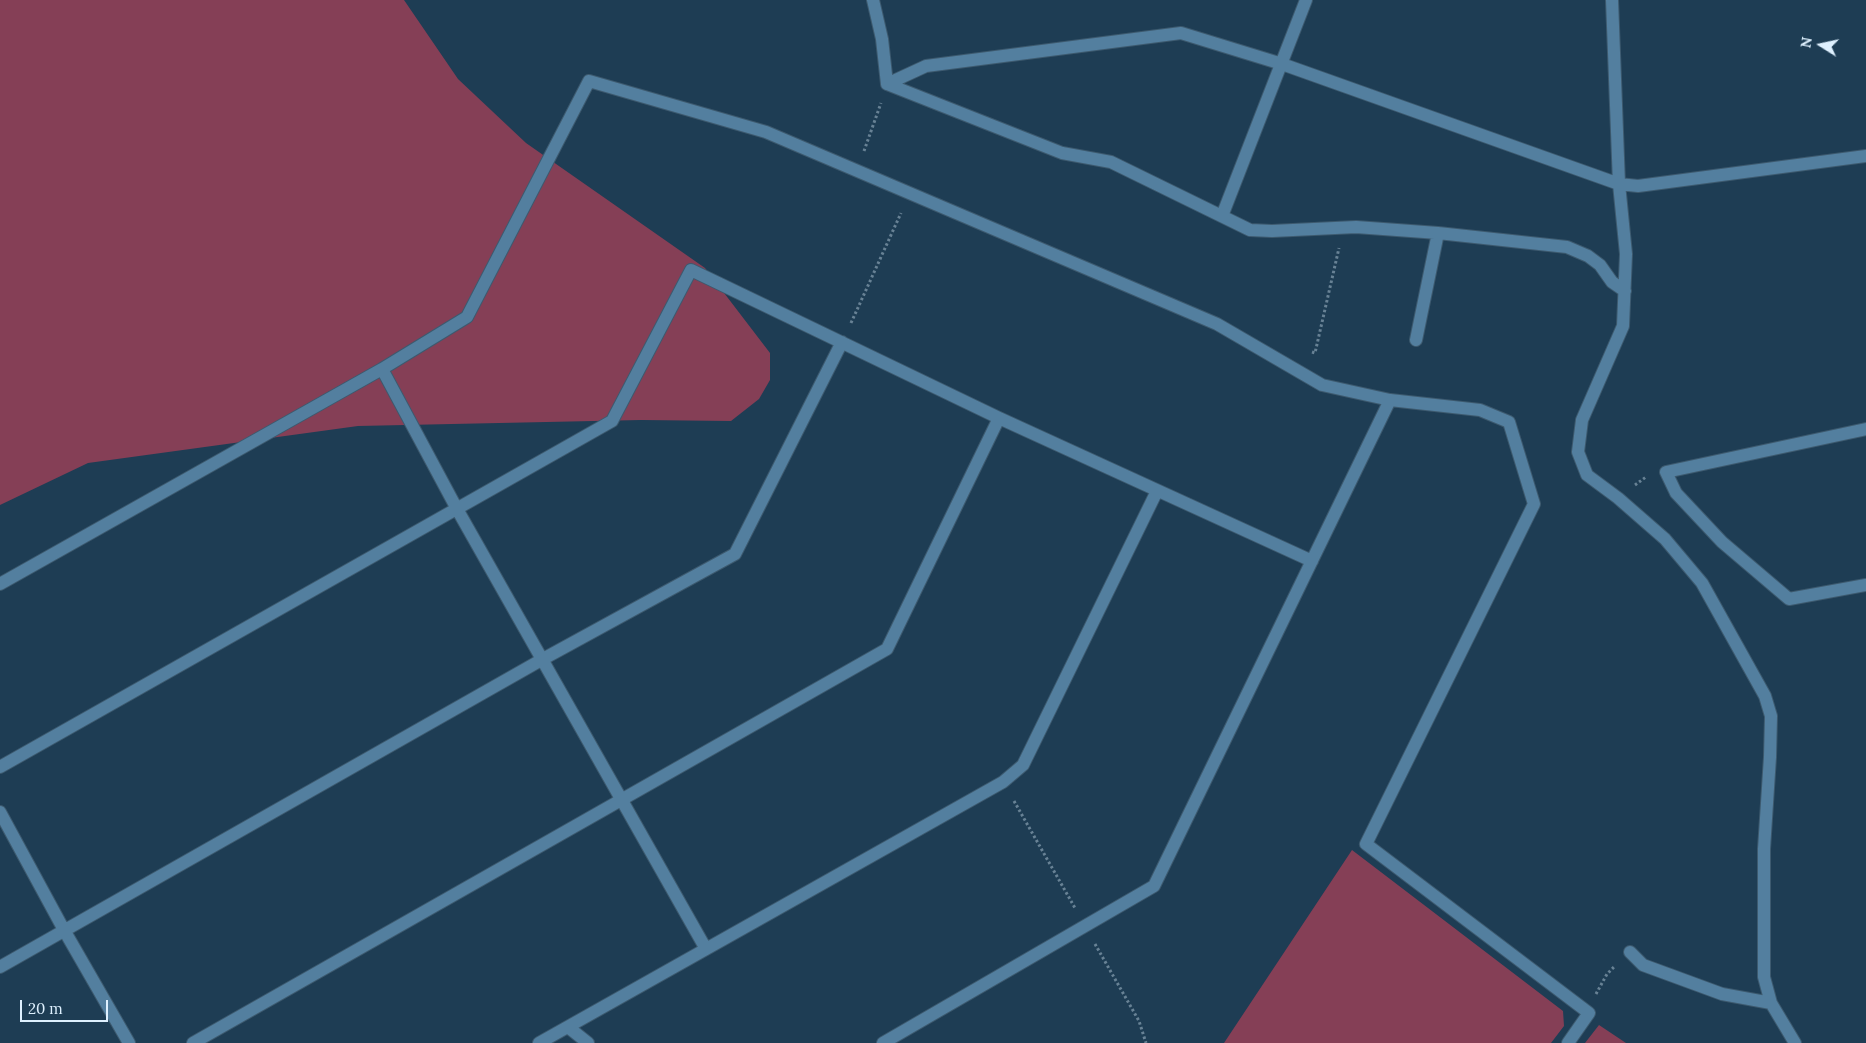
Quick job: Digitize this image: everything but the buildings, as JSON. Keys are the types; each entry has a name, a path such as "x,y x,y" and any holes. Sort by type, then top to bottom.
{"street":[{"path":"873,0 882,39 888,84"},
{"path":"1222,216 1306,0"},
{"path":"1612,0 1619,184 1626,254 1623,326 1582,420 1578,452 1588,475 1665,538 1702,583 1765,696 1771,716 1771,724 1764,849 1764,977 1771,1003 1795,1043"},
{"path":"888,84 926,66 1182,33 1282,64 1619,184 1638,186 1866,156"},
{"path":"0,584 382,369 467,317 589,81 766,132 1217,324 1322,385 1390,400 1480,410 1508,422 1534,504 1366,844 1589,1013 1568,1043"},
{"path":"888,84 1062,153 1111,162 1250,230 1272,231 1356,227 1438,233 1567,247 1588,256 1600,266 1612,282 1625,291"},
{"path":"1416,340 1438,233"},
{"path":"0,767 612,421 691,270 999,418 1312,561"},
{"path":"0,967 543,660 735,554 842,342"},
{"path":"382,369 457,509 706,948"},
{"path":"883,1043 1154,886 1390,400"},
{"path":"193,1043 887,649 999,418"},
{"path":"1866,430 1666,472 1676,492 1722,542 1789,599 1866,585"},
{"path":"539,1043 1003,782 1022,764 1157,491"},
{"path":"0,812 64,930 129,1043"},
{"path":"1630,952 1643,964 1722,994 1771,1003"},
{"path":"568,1026 588,1043"}],"path":[{"path":"857,171 888,84"},
{"path":"842,342 910,193"},
{"path":"1306,349 1315,353 1344,227"},
{"path":"1618,498 1652,472 1666,472"},
{"path":"1003,782 1140,1021 1146,1043"},
{"path":"1589,1013 1594,997 1607,974 1630,952"}],"shaded area":[{"path":"0,0 404,0 458,79 526,143 705,268 770,353 770,380 759,399 731,421 641,420 358,426 88,463 0,505"},
{"path":"1352,850 1563,1011 1564,1026 1551,1043 1224,1043"},
{"path":"1599,1025 1626,1043 1585,1043"}]}
